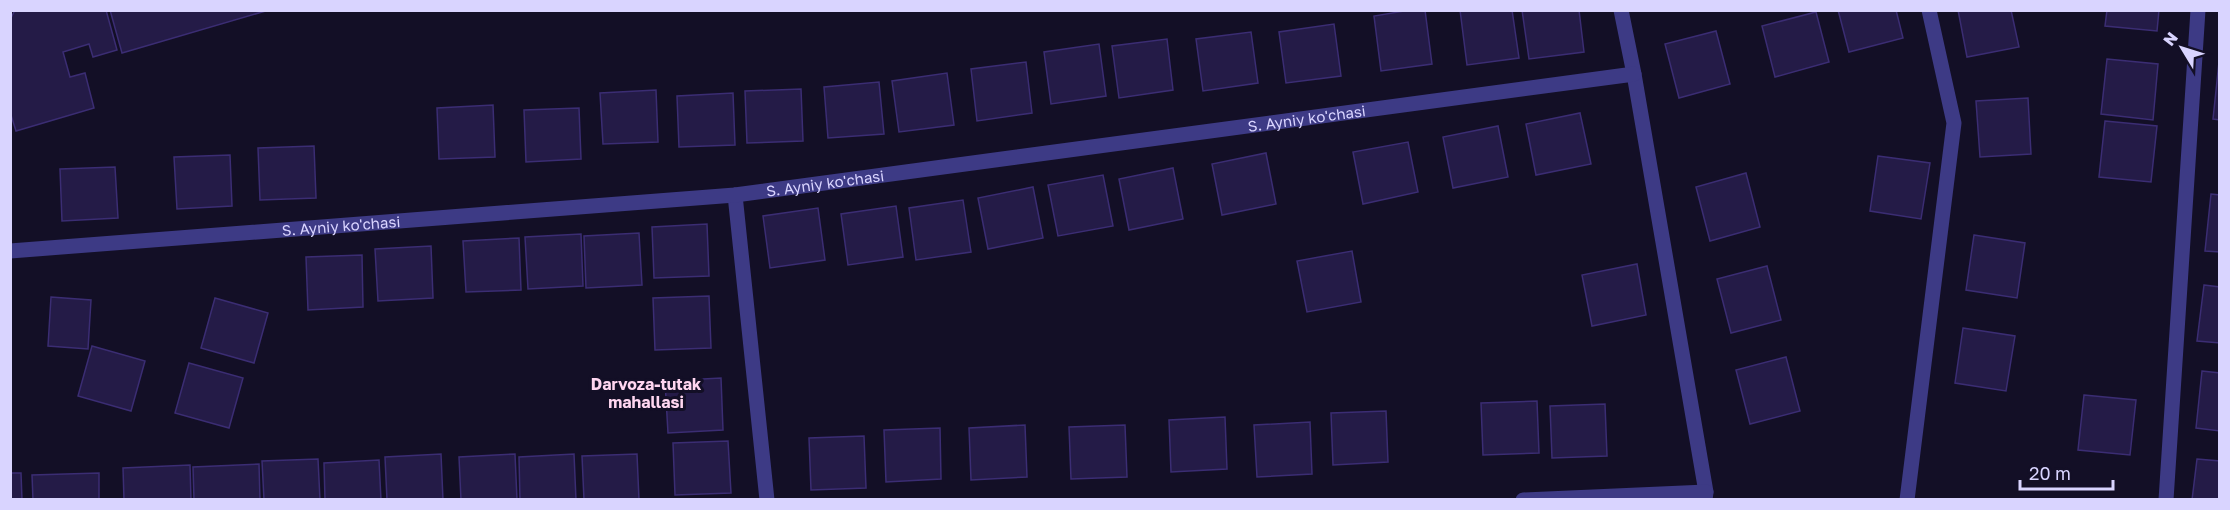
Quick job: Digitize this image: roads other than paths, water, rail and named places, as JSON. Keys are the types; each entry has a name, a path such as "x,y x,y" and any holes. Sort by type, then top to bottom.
{"street":[{"path":"1906,500 1954,123 1929,10"},
{"path":"2166,500 2199,10"},
{"path":"1523,500 1706,496 1624,11"},
{"name":"S. Ayniy ko'chasi","path":"10,251 735,195 1634,74"},
{"path":"735,195 767,500"}],"district":[{"name":"Darvoza-tutak mahallasi","path":"646,393"}]}
